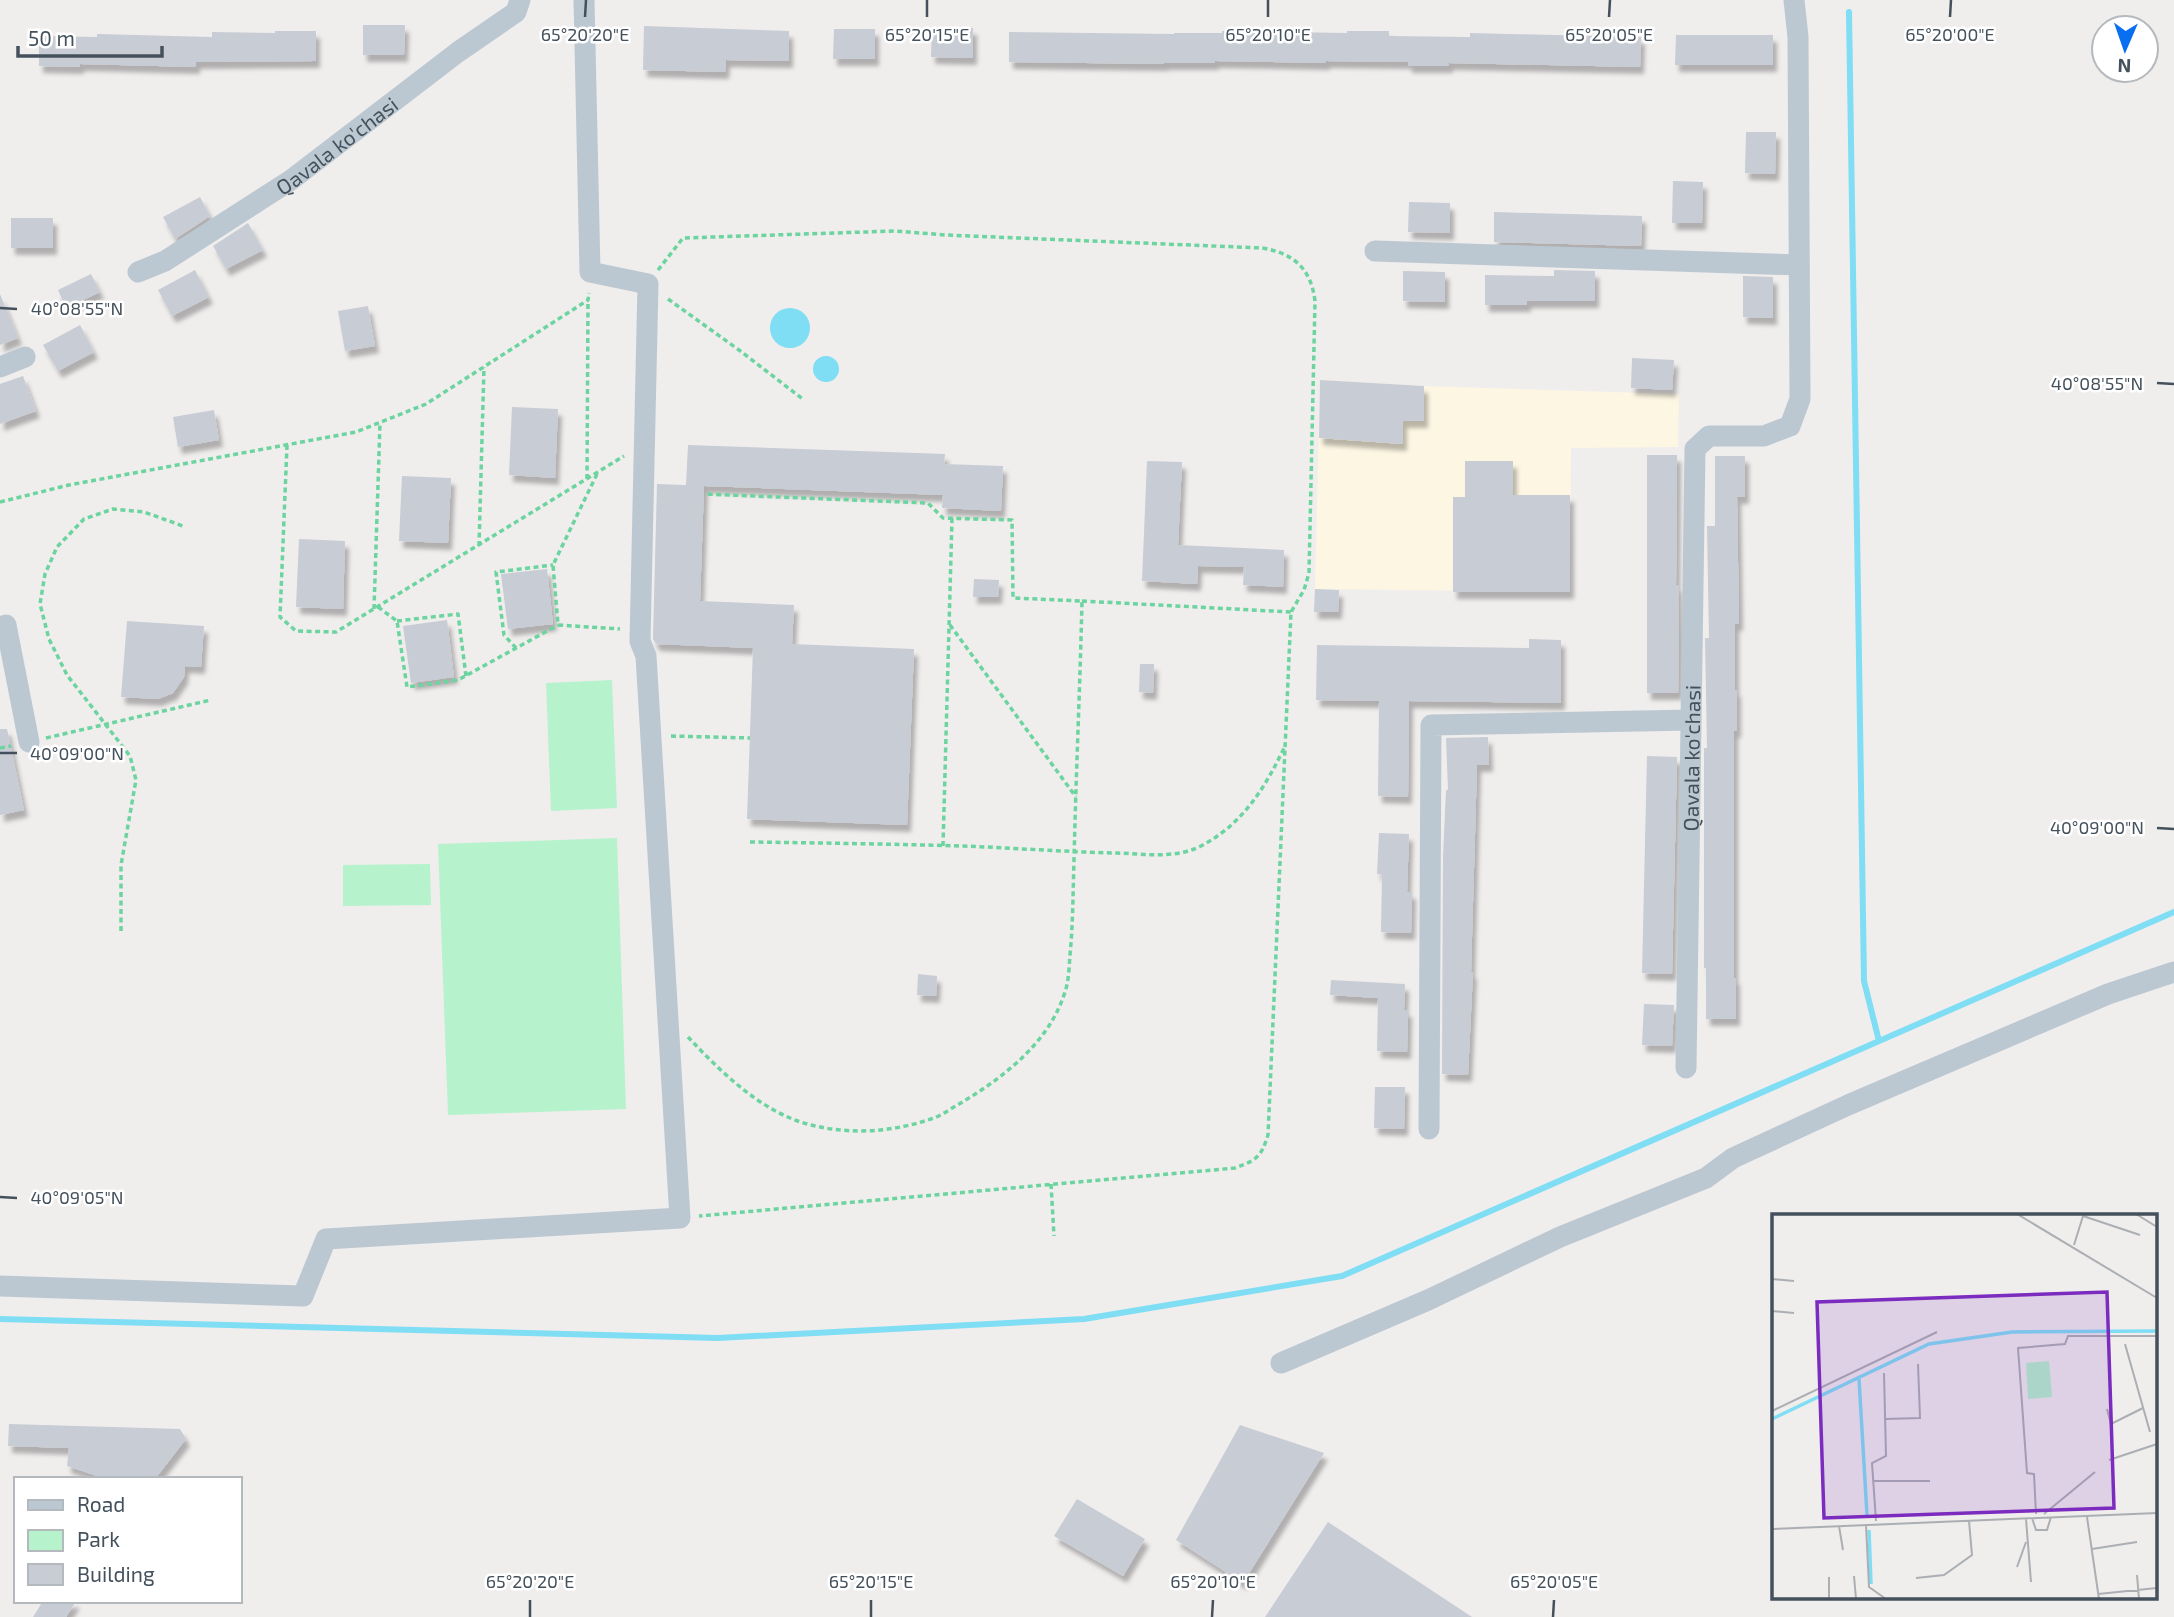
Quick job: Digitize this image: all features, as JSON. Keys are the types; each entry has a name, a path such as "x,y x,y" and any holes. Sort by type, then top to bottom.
{"street":[{"name":"Qavala ko'chasi","path":"138,272 165,261 291,180 458,52 516,12 520,0"},
{"path":"0,1286 303,1296 326,1239 680,1218 646,656 640,641 648,284 590,272 584,0"},
{"path":"1375,251 1799,265 1798,37 1794,0"},
{"name":"Qavala ko'chasi","path":"1686,1069 1695,449 1709,436 1765,436 1790,426 1800,399 1799,265"},
{"path":"0,367 25,357"},
{"path":"0,627 6,625 29,742"},
{"path":"1429,1129 1431,725 1691,720"},
{"path":"1281,1363 1428,1300 1560,1237 1706,1178 1733,1158 1847,1104 2108,993 2174,972"}],"path":[{"path":"680,1218 1235,1168 1252,1162 1259,1156 1268,1135 1291,612 1304,590 1309,573 1315,300 1313,285 1306,273 1294,260 1278,251 1262,248 946,236 895,231 682,238 648,284 804,400"},
{"path":"587,479 590,272"},
{"path":"0,502 69,485 356,432 426,404 588,300"},
{"path":"479,546 484,367"},
{"path":"376,608 380,423"},
{"path":"287,444 280,617 296,631 336,632 644,444"},
{"path":"558,625 553,565 598,472"},
{"path":"704,494 928,503 943,518 1012,520 1013,598 1291,612"},
{"path":"121,931 121,865 136,780 130,756 66,676 49,639 40,604 45,574 57,547 84,519 113,509 144,512 183,526"},
{"path":"943,846 952,518"},
{"path":"516,648 504,635 496,572 553,565"},
{"path":"667,1015 717,1067 745,1091 775,1110 809,1125 854,1132 898,1128 934,1119 1008,1071 1052,1022 1066,991 1077,798 1082,601"},
{"path":"376,608 397,621 458,614 466,676"},
{"path":"397,621 407,687 457,680 558,625 640,630"},
{"path":"949,623 1077,798"},
{"path":"0,748 211,700"},
{"path":"650,735 750,738"},
{"path":"750,842 1177,854 1200,846 1226,830 1249,809 1268,782 1285,745"},
{"path":"1051,1184 1054,1236"}],"shaded area":[{"path":"1320,380 1679,394 1678,447 1571,448 1570,592 1315,589"}],"green space":[{"path":"612,680 617,808 551,811 546,683"},
{"path":"617,838 626,1109 448,1115 438,844"},
{"path":"430,864 431,905 343,906 343,865"}],"water":[{"path":"790,308 804,314 810,328 804,342 790,348 776,342 770,328 776,314"},
{"path":"826,356 835,360 839,369 835,378 826,382 817,378 813,369 817,360"}],"building":[{"path":"363,25 405,25 404,55 363,55"},
{"path":"644,26 789,31 789,61 726,60 725,72 643,70"},
{"path":"932,27 973,28 973,58 931,57"},
{"path":"834,29 875,29 875,59 833,59"},
{"path":"316,31 316,61 196,62 196,67 80,64 80,67 39,66 39,36 97,37 97,34 212,37 212,32"},
{"path":"1222,31 1389,31 1389,36 1470,37 1470,33 1641,37 1640,67 1449,63 1449,66 1408,66 1408,62 1326,61 1164,64 1009,62 1009,32 1174,34"},
{"path":"1676,35 1773,35 1773,65 1675,65"},
{"path":"1746,132 1776,132 1775,174 1745,173"},
{"path":"1673,181 1703,182 1702,223 1672,223"},
{"path":"200,197 210,216 175,239 163,217"},
{"path":"1409,202 1450,203 1450,233 1408,232"},
{"path":"1494,212 1642,216 1641,246 1494,242"},
{"path":"11,218 53,218 53,248 11,248"},
{"path":"248,223 263,250 226,269 213,246"},
{"path":"195,270 209,297 172,316 158,290"},
{"path":"1554,270 1595,271 1595,301 1527,301 1527,305 1485,305 1485,275 1554,276"},
{"path":"1403,271 1445,272 1445,302 1403,301"},
{"path":"91,274 100,292 66,308 58,290"},
{"path":"1743,276 1773,277 1773,318 1743,317"},
{"path":"0,294 18,338 0,345"},
{"path":"368,306 375,346 345,351 338,311"},
{"path":"80,325 94,352 58,371 43,345"},
{"path":"1632,358 1674,360 1672,390 1631,388"},
{"path":"23,376 36,411 0,424 0,384"},
{"path":"1320,380 1424,386 1424,421 1403,421 1403,444 1319,438"},
{"path":"512,407 558,409 555,478 509,475"},
{"path":"214,410 219,440 178,447 173,417"},
{"path":"688,445 945,454 944,464 1003,466 1001,511 942,508 943,495 704,486 700,601 794,605 792,644 914,649 907,825 747,819 753,648 656,644 653,639 657,484 686,485"},
{"path":"1647,455 1677,455 1678,693 1647,693"},
{"path":"1715,456 1745,456 1745,497 1737,497 1739,624 1735,624 1737,731 1734,731 1736,1019 1706,1019 1704,968 1704,748 1707,748 1705,638 1709,638 1707,526 1715,526"},
{"path":"1147,461 1182,462 1178,545 1284,550 1283,587 1243,585 1244,567 1198,566 1197,584 1142,581"},
{"path":"1465,461 1513,461 1513,495 1570,495 1570,592 1453,592 1453,497 1465,497"},
{"path":"402,476 451,478 448,543 399,541"},
{"path":"299,539 345,541 343,609 296,607"},
{"path":"547,569 553,624 508,629 501,574"},
{"path":"974,579 999,580 998,597 973,597"},
{"path":"1315,589 1339,590 1338,612 1314,612"},
{"path":"447,620 454,677 411,683 403,626"},
{"path":"127,621 204,626 201,667 185,666 184,677 173,693 158,699 121,697"},
{"path":"1529,639 1561,640 1561,703 1409,701 1408,797 1378,796 1379,701 1316,700 1317,645 1529,648"},
{"path":"1140,664 1154,664 1153,693 1139,692"},
{"path":"0,729 7,729 24,810 0,815"},
{"path":"1488,737 1489,765 1477,765 1468,1075 1442,1074 1443,857 1448,790 1446,738"},
{"path":"1647,756 1677,757 1672,974 1642,973"},
{"path":"1379,833 1409,834 1407,892 1412,892 1411,933 1381,932 1382,874 1377,874"},
{"path":"918,974 937,976 936,996 917,995"},
{"path":"1331,980 1405,984 1404,1010 1408,1010 1407,1052 1377,1051 1378,998 1330,995"},
{"path":"1644,1004 1674,1005 1672,1046 1642,1045"},
{"path":"1375,1087 1405,1087 1404,1129 1374,1128"},
{"path":"9,1424 180,1429 186,1439 157,1477 100,1477 67,1466 69,1448 8,1446"},
{"path":"1240,1425 1324,1453 1243,1583 1176,1540"},
{"path":"1077,1499 1145,1539 1123,1576 1054,1536"},
{"path":"1328,1522 1472,1617 1265,1617"},
{"path":"42,1603 75,1603 66,1617 33,1617"}],"waterway":[{"path":"1849,12 1864,981 1879,1041"},
{"path":"0,1319 718,1338 1084,1319 1342,1276 2174,912"}]}
